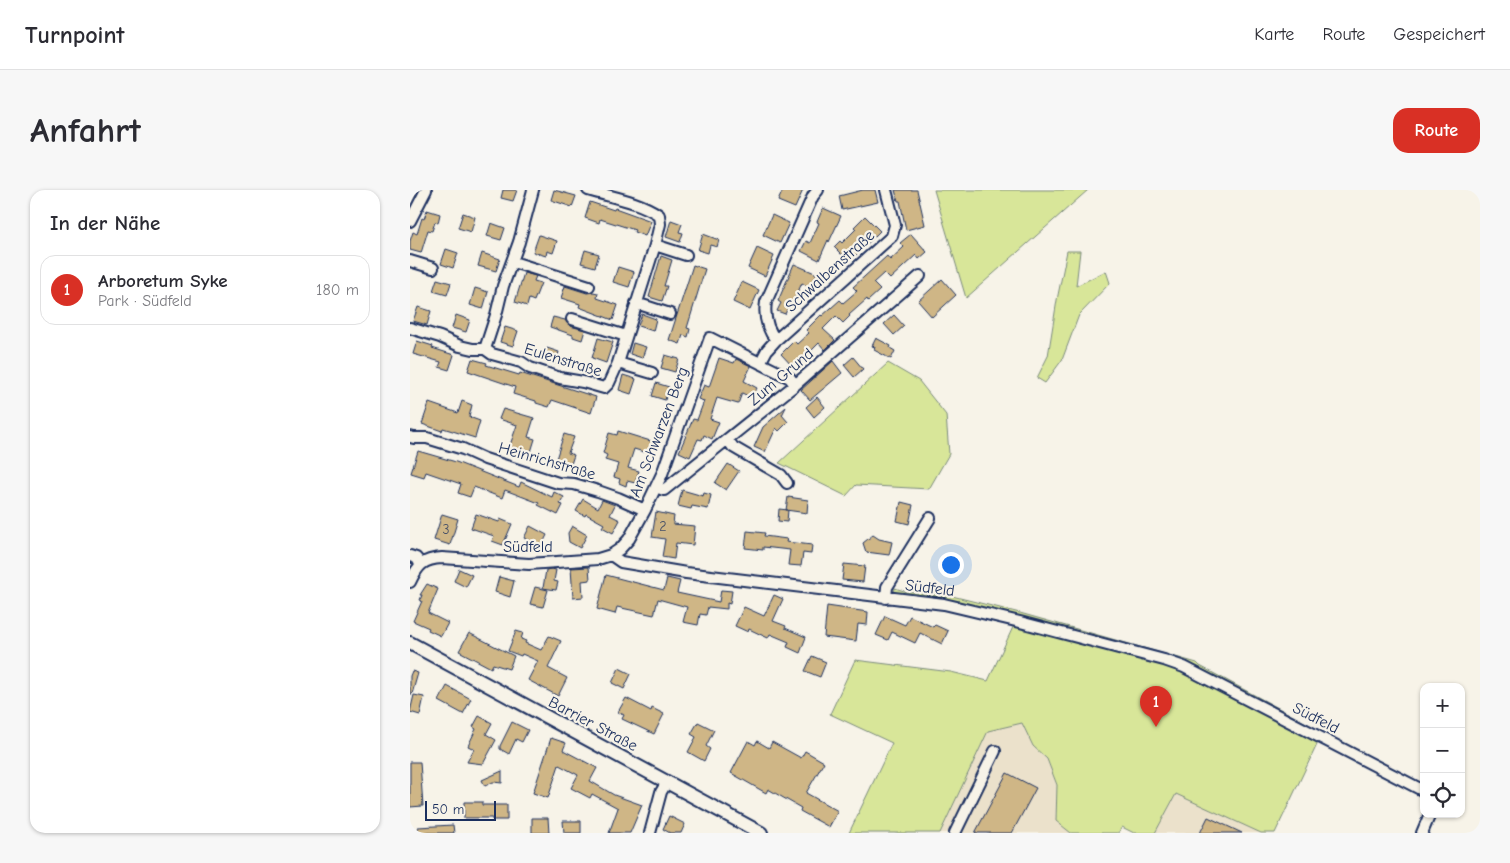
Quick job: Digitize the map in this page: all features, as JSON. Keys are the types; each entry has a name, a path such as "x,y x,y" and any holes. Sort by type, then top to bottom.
{"main road":[{"name":"Barrier Straße","path":"411,646 761,833"}],"street":[{"path":"410,221 426,190"},
{"path":"410,328 440,337 460,346 485,349 503,286 513,262 533,190"},
{"name":"Eulenstraße","path":"485,349 492,354 521,362 530,368 545,373 604,388 609,384 618,363 660,224 659,215 652,210 588,190"},
{"name":"Schwalbenstraße","path":"776,340 772,336 764,314 766,302 813,196 818,190"},
{"name":"Schwalbenstraße","path":"760,363 767,350 776,340 892,236 895,225 886,190"},
{"path":"655,245 686,255"},
{"path":"410,261 433,268"},
{"path":"513,262 589,286"},
{"name":"Zum Grund","path":"656,487 664,490 728,440 795,385 920,276"},
{"path":"636,303 670,314"},
{"path":"572,319 626,336"},
{"name":"Am Schwarzen Berg","path":"611,555 620,550 629,539 646,510 673,444 710,338 760,363"},
{"name":"Eulenstraße","path":"618,363 652,373"},
{"path":"760,363 790,378 795,385"},
{"name":"Heinrichstraße","path":"410,437 427,438 463,449 485,459 558,483 574,484 598,491 646,510"},
{"path":"728,440 733,447 781,475 787,483"},
{"path":"886,598 887,587 930,518"},
{"name":"Südfeld","path":"421,564 430,559 442,558 529,564 598,558 611,555 621,562 686,573 967,608 1164,660 1184,667 1420,789"},
{"path":"410,556 416,558 421,564 415,570 410,582"},
{"path":"955,833 995,751"},
{"path":"650,833 662,792 667,782"},
{"path":"1422,833 1428,818"}],"shaded area":[{"path":"1022,723 1033,746 1047,759 1057,786 1056,821 1071,833 940,833 988,731"},
{"path":"1176,794 1261,833 1155,833"}],"green space":[{"path":"934,190 1088,190 966,298"},
{"path":"1067,251 1080,251 1076,286 1106,271 1110,283 1079,315 1062,360 1045,383 1037,378 1048,356"},
{"path":"888,363 919,381 946,415 949,454 929,489 856,485 846,496 779,463"},
{"path":"895,588 904,591 952,596 1020,613 1197,663 1323,732 1275,833 1261,833 1176,794 1155,833 1134,833 1122,827 1118,833 1071,833 1056,821 1057,785 1047,759 1033,746 1022,723 988,731 940,833 849,833 892,743 830,714 855,660 951,672 988,681 1014,625 962,612 892,604"}],"building":[{"path":"503,190 517,190 513,201 501,198"},
{"path":"554,190 576,196 572,207 551,200"},
{"path":"783,190 803,190 795,208 778,201"},
{"path":"863,190 875,190 878,202 842,210 839,196"},
{"path":"895,190 917,190 925,225 906,230 900,201 898,201"},
{"path":"590,202 614,210 615,208 651,221 645,236 634,232 635,230 600,219 599,223 585,218"},
{"path":"823,208 841,216 819,260 801,251 806,241 810,243"},
{"path":"427,210 440,214 438,223 435,222 432,231 428,230 421,253 410,250 413,232 417,234 422,218 424,219"},
{"path":"463,213 475,217 471,232 458,228"},
{"path":"772,215 789,223 780,243 763,235"},
{"path":"865,216 880,231 852,259 845,252 842,255 834,247 840,241 842,243 856,229 854,227"},
{"path":"671,220 682,224 679,232 683,233 680,242 666,237"},
{"path":"491,223 505,228 501,240 487,236"},
{"path":"703,234 719,240 717,247 710,245 708,253 698,250"},
{"path":"911,234 927,252 919,259 916,255 890,279 884,273 873,283 880,290 849,315 843,323 836,316 823,329 835,340 825,350 819,343 794,368 781,354 794,341 797,344 809,333 806,330 821,315 840,300 843,303 857,291 853,287 887,256 890,260 904,247 900,243"},
{"path":"539,235 557,241 553,253 547,251 546,256 533,252"},
{"path":"757,248 774,256 765,276 748,268"},
{"path":"446,249 458,253 453,268 441,264"},
{"path":"585,250 599,254 595,267 581,263"},
{"path":"482,253 500,259 496,271 478,266"},
{"path":"661,256 672,260 664,286 667,286 662,301 649,297"},
{"path":"794,264 817,274 811,288 802,283 791,307 789,306 785,314 777,311 781,303 778,301"},
{"path":"693,265 705,269 687,328 690,329 688,337 683,335 680,344 669,340"},
{"path":"618,267 634,272 629,287 613,282"},
{"path":"524,273 536,276 534,281 541,283 534,301 529,299 527,306 515,302"},
{"path":"437,279 451,283 447,295 433,291"},
{"path":"942,279 956,295 932,317 918,301"},
{"path":"742,282 759,290 750,310 733,302"},
{"path":"565,286 587,293 598,293 597,298 618,305 613,320 579,307 580,304 561,298"},
{"path":"475,288 488,292 483,309 470,305"},
{"path":"418,307 431,311 427,325 413,321"},
{"path":"642,314 656,319 653,331 638,326"},
{"path":"456,315 470,320 466,332 452,328"},
{"path":"894,315 904,326 894,335 884,324"},
{"path":"553,317 565,320 570,326 585,330 582,340 550,327"},
{"path":"505,327 518,331 513,346 500,342"},
{"path":"598,338 613,342 606,363 592,358"},
{"path":"876,338 891,346 890,348 895,351 891,359 874,350 875,347 872,346"},
{"path":"417,341 454,355 449,370 439,367 441,362 413,354"},
{"path":"633,343 646,347 642,358 630,354"},
{"path":"547,348 559,352 555,364 543,359"},
{"path":"665,355 679,359 675,372 661,368"},
{"path":"853,357 863,369 854,377 844,365"},
{"path":"719,358 734,363 736,359 751,366 744,381 757,388 752,398 742,393 738,404 717,398 710,419 719,422 712,439 704,435 702,440 698,439 690,457 679,452 693,419 697,420 704,401 698,399 704,385 709,387"},
{"path":"472,359 487,363 486,365 519,375 520,373 596,397 591,413 552,400 549,407 513,394 515,387 468,371"},
{"path":"833,361 842,373 810,400 801,390"},
{"path":"623,375 636,379 631,394 619,390"},
{"path":"656,383 669,387 665,400 652,396"},
{"path":"817,397 825,407 814,417 806,407"},
{"path":"462,401 472,405 469,417 480,421 475,438 443,428 442,431 422,424 429,403 458,413"},
{"path":"786,407 782,415 788,422 779,431 776,428 765,452 754,447 763,427"},
{"path":"503,409 534,418 528,437 535,439 530,455 509,448 517,425 499,419"},
{"path":"618,431 657,443 654,455 634,449 628,468 639,471 635,483 627,481 626,486 619,483 620,479 614,477 618,464 605,460 607,455 603,453 609,433 617,435"},
{"path":"564,434 574,437 568,453 574,455 570,467 555,462"},
{"path":"418,451 456,462 519,487 521,482 552,497 554,492 564,497 560,504 563,505 558,515 538,505 539,503 505,490 502,498 474,487 470,497 458,493 461,484 426,472 424,477 411,473"},
{"path":"728,464 739,471 726,490 715,483"},
{"path":"682,490 703,496 704,493 711,495 708,509 692,506 691,509 678,506"},
{"path":"788,497 808,500 807,513 786,510"},
{"path":"583,499 598,508 602,500 615,505 610,515 620,520 613,533 602,527 604,524 576,511"},
{"path":"901,502 913,505 909,524 897,521"},
{"path":"779,509 788,510 787,522 778,521"},
{"path":"656,512 674,516 673,524 695,526 693,545 676,543 674,559 662,557 665,539 652,537"},
{"path":"442,514 458,519 450,545 434,540"},
{"path":"476,514 499,522 500,519 512,524 503,545 492,541 494,536 471,528"},
{"path":"530,526 547,535 539,551 529,546 531,542 524,538"},
{"path":"572,526 587,535 580,548 569,542 568,533"},
{"path":"747,531 765,533 764,536 787,539 786,542 812,545 811,554 803,553 801,566 788,565 790,550 763,547 763,550 745,548"},
{"path":"873,535 879,539 892,542 889,555 866,552 863,543"},
{"path":"844,564 865,566 863,582 842,580"},
{"path":"589,567 590,580 582,581 583,597 573,598 571,568"},
{"path":"459,569 472,575 466,587 454,581"},
{"path":"546,570 556,570 554,581 558,582 556,590 543,588"},
{"path":"606,575 664,590 667,578 680,581 677,593 719,602 721,590 732,591 730,604 727,603 727,609 708,607 706,615 700,614 698,625 683,622 687,607 658,599 654,615 617,607 615,614 597,609"},
{"path":"499,577 514,581 510,597 495,592"},
{"path":"427,584 438,589 428,613 448,623 441,636 413,621 422,601 420,600 422,595 420,595"},
{"path":"535,587 548,590 543,607 530,604"},
{"path":"774,595 783,599 773,621 806,637 800,653 787,647 789,642 770,634 768,638 749,629 748,632 735,626 744,607 764,616"},
{"path":"827,606 868,612 867,625 858,624 856,641 824,637"},
{"path":"885,616 905,625 910,616 933,627 935,625 948,631 942,644 920,633 915,643 892,632 888,640 876,635"},
{"path":"516,631 523,633 521,639 526,641 525,643 541,650 549,636 561,641 548,668 567,678 558,696 528,680 538,661 522,654 521,656 508,651"},
{"path":"469,633 514,656 509,669 493,664 491,668 459,651"},
{"path":"812,656 826,662 820,677 805,671"},
{"path":"619,668 631,674 624,689 612,683"},
{"path":"412,671 418,673 412,694 410,694 410,676"},
{"path":"447,686 471,699 463,714 439,701"},
{"path":"414,695 424,697 420,715 410,712"},
{"path":"626,698 651,711 652,708 664,714 654,734 622,719 624,715 618,712"},
{"path":"479,716 492,723 486,734 496,740 483,764 467,762 474,749 468,746 476,729 473,727"},
{"path":"512,722 528,730 522,742 516,739 509,754 500,749 500,746"},
{"path":"698,722 714,730 706,746 710,749 704,761 688,752 696,737 691,734"},
{"path":"551,738 566,743 563,750 597,768 590,781 614,795 642,805 630,833 609,833 618,808 592,794 590,798 571,788 578,775 559,765 548,798 533,793"},
{"path":"748,741 755,745 757,741 769,748 772,742 801,758 805,751 824,762 806,793 838,811 829,827 800,811 801,808 768,789 766,793 731,773"},
{"path":"410,762 420,762 423,806 410,807"},
{"path":"502,771 502,783 493,782 485,786 482,780"},
{"path":"1007,773 1036,788 1012,833 975,833"},
{"path":"464,802 482,802 482,805 507,805 507,820 464,818"},
{"path":"669,816 685,824 681,833 670,833 663,829"},
{"path":"1208,817 1242,833 1200,833"},
{"path":"532,818 548,818 549,833 532,833"},
{"path":"563,821 581,821 581,833 564,833"},
{"path":"453,825 454,833 418,833 418,827"}],"place":[{"name":"Arboretum Syke","path":"1156,727"}]}
